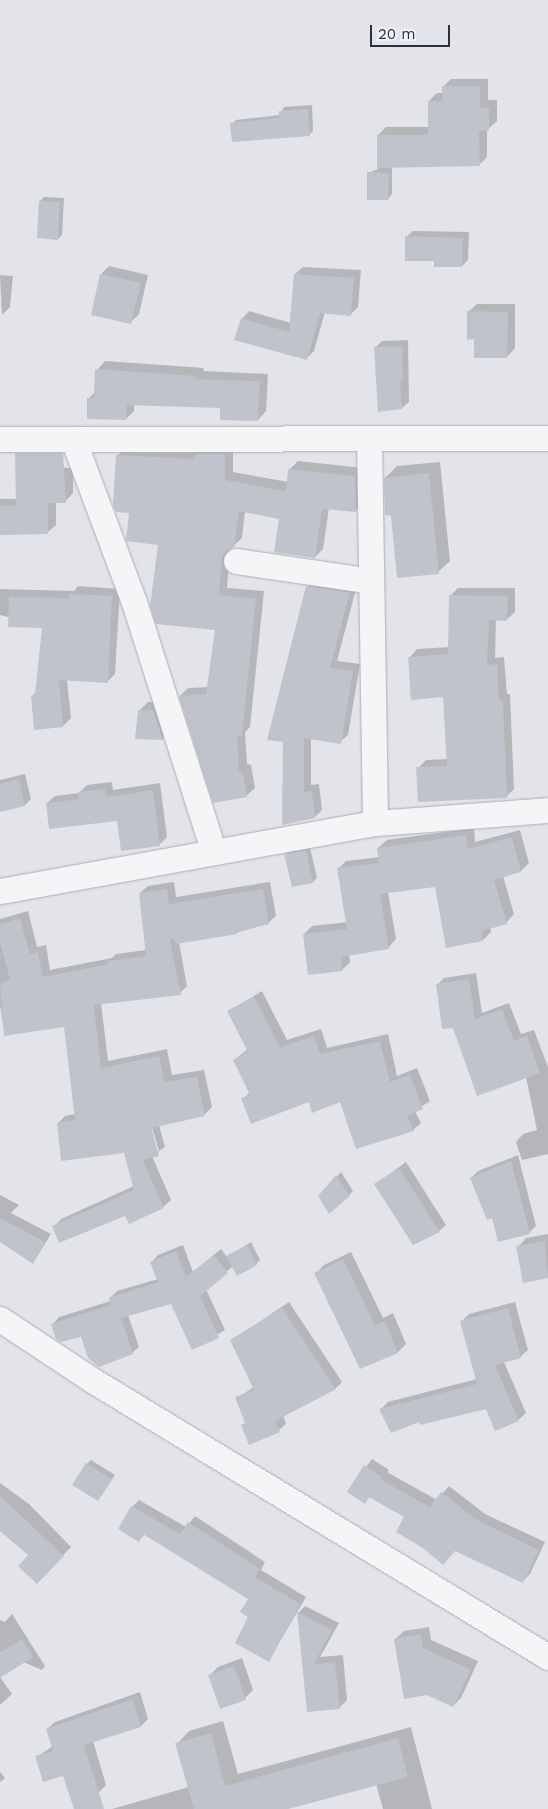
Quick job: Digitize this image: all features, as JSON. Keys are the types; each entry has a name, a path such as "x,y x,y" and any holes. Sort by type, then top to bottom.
{"street":[{"path":"369,438 375,823"},
{"path":"0,439 548,438"},
{"path":"73,439 134,602 213,850"},
{"path":"236,561 371,581"},
{"path":"0,891 213,850 375,823 548,810"},
{"path":"0,1319 109,1390 548,1657"}],"building":[{"path":"442,86 480,86 480,108 489,108 489,131 479,131 480,166 377,168 377,135 428,135 428,101 442,101"},
{"path":"308,109 310,136 232,142 230,123 279,118 279,111"},
{"path":"367,172 389,173 388,200 367,200"},
{"path":"39,201 60,202 58,240 37,238"},
{"path":"405,236 463,238 462,267 434,267 434,261 405,261"},
{"path":"100,274 141,283 131,324 91,315"},
{"path":"294,274 354,278 351,316 320,313 307,360 234,340 241,318 289,332"},
{"path":"467,311 508,312 507,358 474,358 474,339 467,340"},
{"path":"402,346 403,380 400,380 402,409 378,412 374,347"},
{"path":"95,369 196,376 196,379 260,381 258,421 220,420 220,408 127,405 126,420 87,419 87,398 94,398"},
{"path":"15,453 63,453 66,503 48,503 48,534 0,535 0,506 16,506"},
{"path":"195,454 225,454 225,480 286,491 288,469 355,476 356,512 322,509 315,558 274,552 279,519 239,511 234,547 225,552 222,558 219,595 256,599 242,736 237,736 239,772 243,773 247,797 213,803 179,696 206,694 215,630 156,624 150,606 158,545 126,541 129,513 116,512 113,504 116,455 195,459"},
{"path":"429,473 439,574 397,578 391,516 385,515 384,478"},
{"path":"306,586 350,592 330,668 353,671 341,744 304,738 304,792 312,791 315,818 282,825 283,742 267,740"},
{"path":"69,594 112,596 108,683 59,680 63,727 34,730 31,696 35,695 42,628 8,627 9,597 69,598"},
{"path":"449,595 508,596 507,621 489,620 487,665 497,664 499,701 503,701 507,798 418,802 416,767 447,766 443,697 411,700 408,657 448,654"},
{"path":"138,710 153,710 163,740 135,739"},
{"path":"19,779 25,806 0,812 0,784"},
{"path":"105,789 106,797 153,790 160,846 121,851 117,821 49,829 46,803 79,799 78,792"},
{"path":"466,835 468,849 512,837 521,872 494,880 507,924 482,931 483,941 446,948 435,887 380,894 389,949 341,957 343,971 308,975 303,934 347,929 337,868 379,863 377,848"},
{"path":"306,850 313,883 292,887 284,854"},
{"path":"167,889 169,904 263,889 269,924 237,932 237,934 176,944 174,938 170,940 181,995 94,1005 101,1068 159,1056 164,1082 197,1077 205,1116 151,1128 159,1156 143,1160 164,1208 129,1224 125,1216 59,1243 52,1226 134,1190 124,1153 61,1161 57,1123 75,1120 64,1027 4,1036 0,983 10,980 0,942 0,924 20,918 30,954 38,952 43,977 108,964 107,961 146,956 139,893"},
{"path":"469,979 475,1019 502,1009 514,1041 527,1036 540,1073 477,1096 453,1028 442,1029 436,984"},
{"path":"254,997 280,1047 314,1036 320,1054 380,1041 390,1082 410,1075 423,1109 407,1116 414,1131 356,1149 340,1102 312,1113 309,1102 251,1124 241,1098 250,1095 233,1060 248,1052 227,1011"},
{"path":"511,1161 530,1234 498,1242 492,1218 487,1220 470,1178"},
{"path":"399,1168 440,1232 413,1245 374,1184"},
{"path":"336,1175 350,1196 329,1214 318,1196"},
{"path":"0,1218 45,1242 33,1264 0,1242"},
{"path":"545,1241 548,1278 523,1283 516,1246"},
{"path":"247,1245 257,1265 237,1276 226,1256"},
{"path":"176,1251 186,1277 214,1255 228,1273 200,1296 219,1338 192,1350 171,1304 121,1318 133,1354 99,1367 88,1358 81,1337 61,1342 56,1339 51,1324 111,1305 109,1298 158,1282 150,1262"},
{"path":"343,1259 375,1325 385,1321 398,1353 360,1369 314,1273"},
{"path":"282,1308 336,1389 275,1421 280,1432 249,1445 241,1425 245,1423 235,1397 254,1390 230,1340"},
{"path":"508,1308 521,1358 495,1365 519,1421 495,1431 486,1409 420,1425 419,1422 391,1433 379,1409 477,1384 460,1321"},
{"path":"86,1463 112,1479 98,1501 72,1485"},
{"path":"364,1465 382,1477 381,1480 430,1507 441,1492 477,1520 539,1550 523,1583 455,1551 443,1565 423,1548 396,1532 404,1517 369,1497 365,1504 347,1492"},
{"path":"0,1496 64,1556 37,1584 18,1566 28,1555 0,1531"},
{"path":"131,1506 180,1534 188,1522 260,1569 255,1577 300,1604 269,1662 235,1643 248,1617 240,1612 248,1599 143,1534 139,1542 118,1529"},
{"path":"297,1612 332,1630 314,1664 335,1662 340,1709 307,1712"},
{"path":"421,1634 423,1648 471,1670 453,1707 427,1695 404,1699 394,1639"},
{"path":"22,1639 33,1657 0,1678 0,1653"},
{"path":"234,1666 246,1700 220,1709 208,1675"},
{"path":"133,1699 141,1727 84,1745 104,1809 74,1809 63,1776 43,1782 35,1756 53,1751 46,1729"},
{"path":"211,1733 225,1786 398,1738 408,1777 288,1809 194,1809 175,1743"}]}
